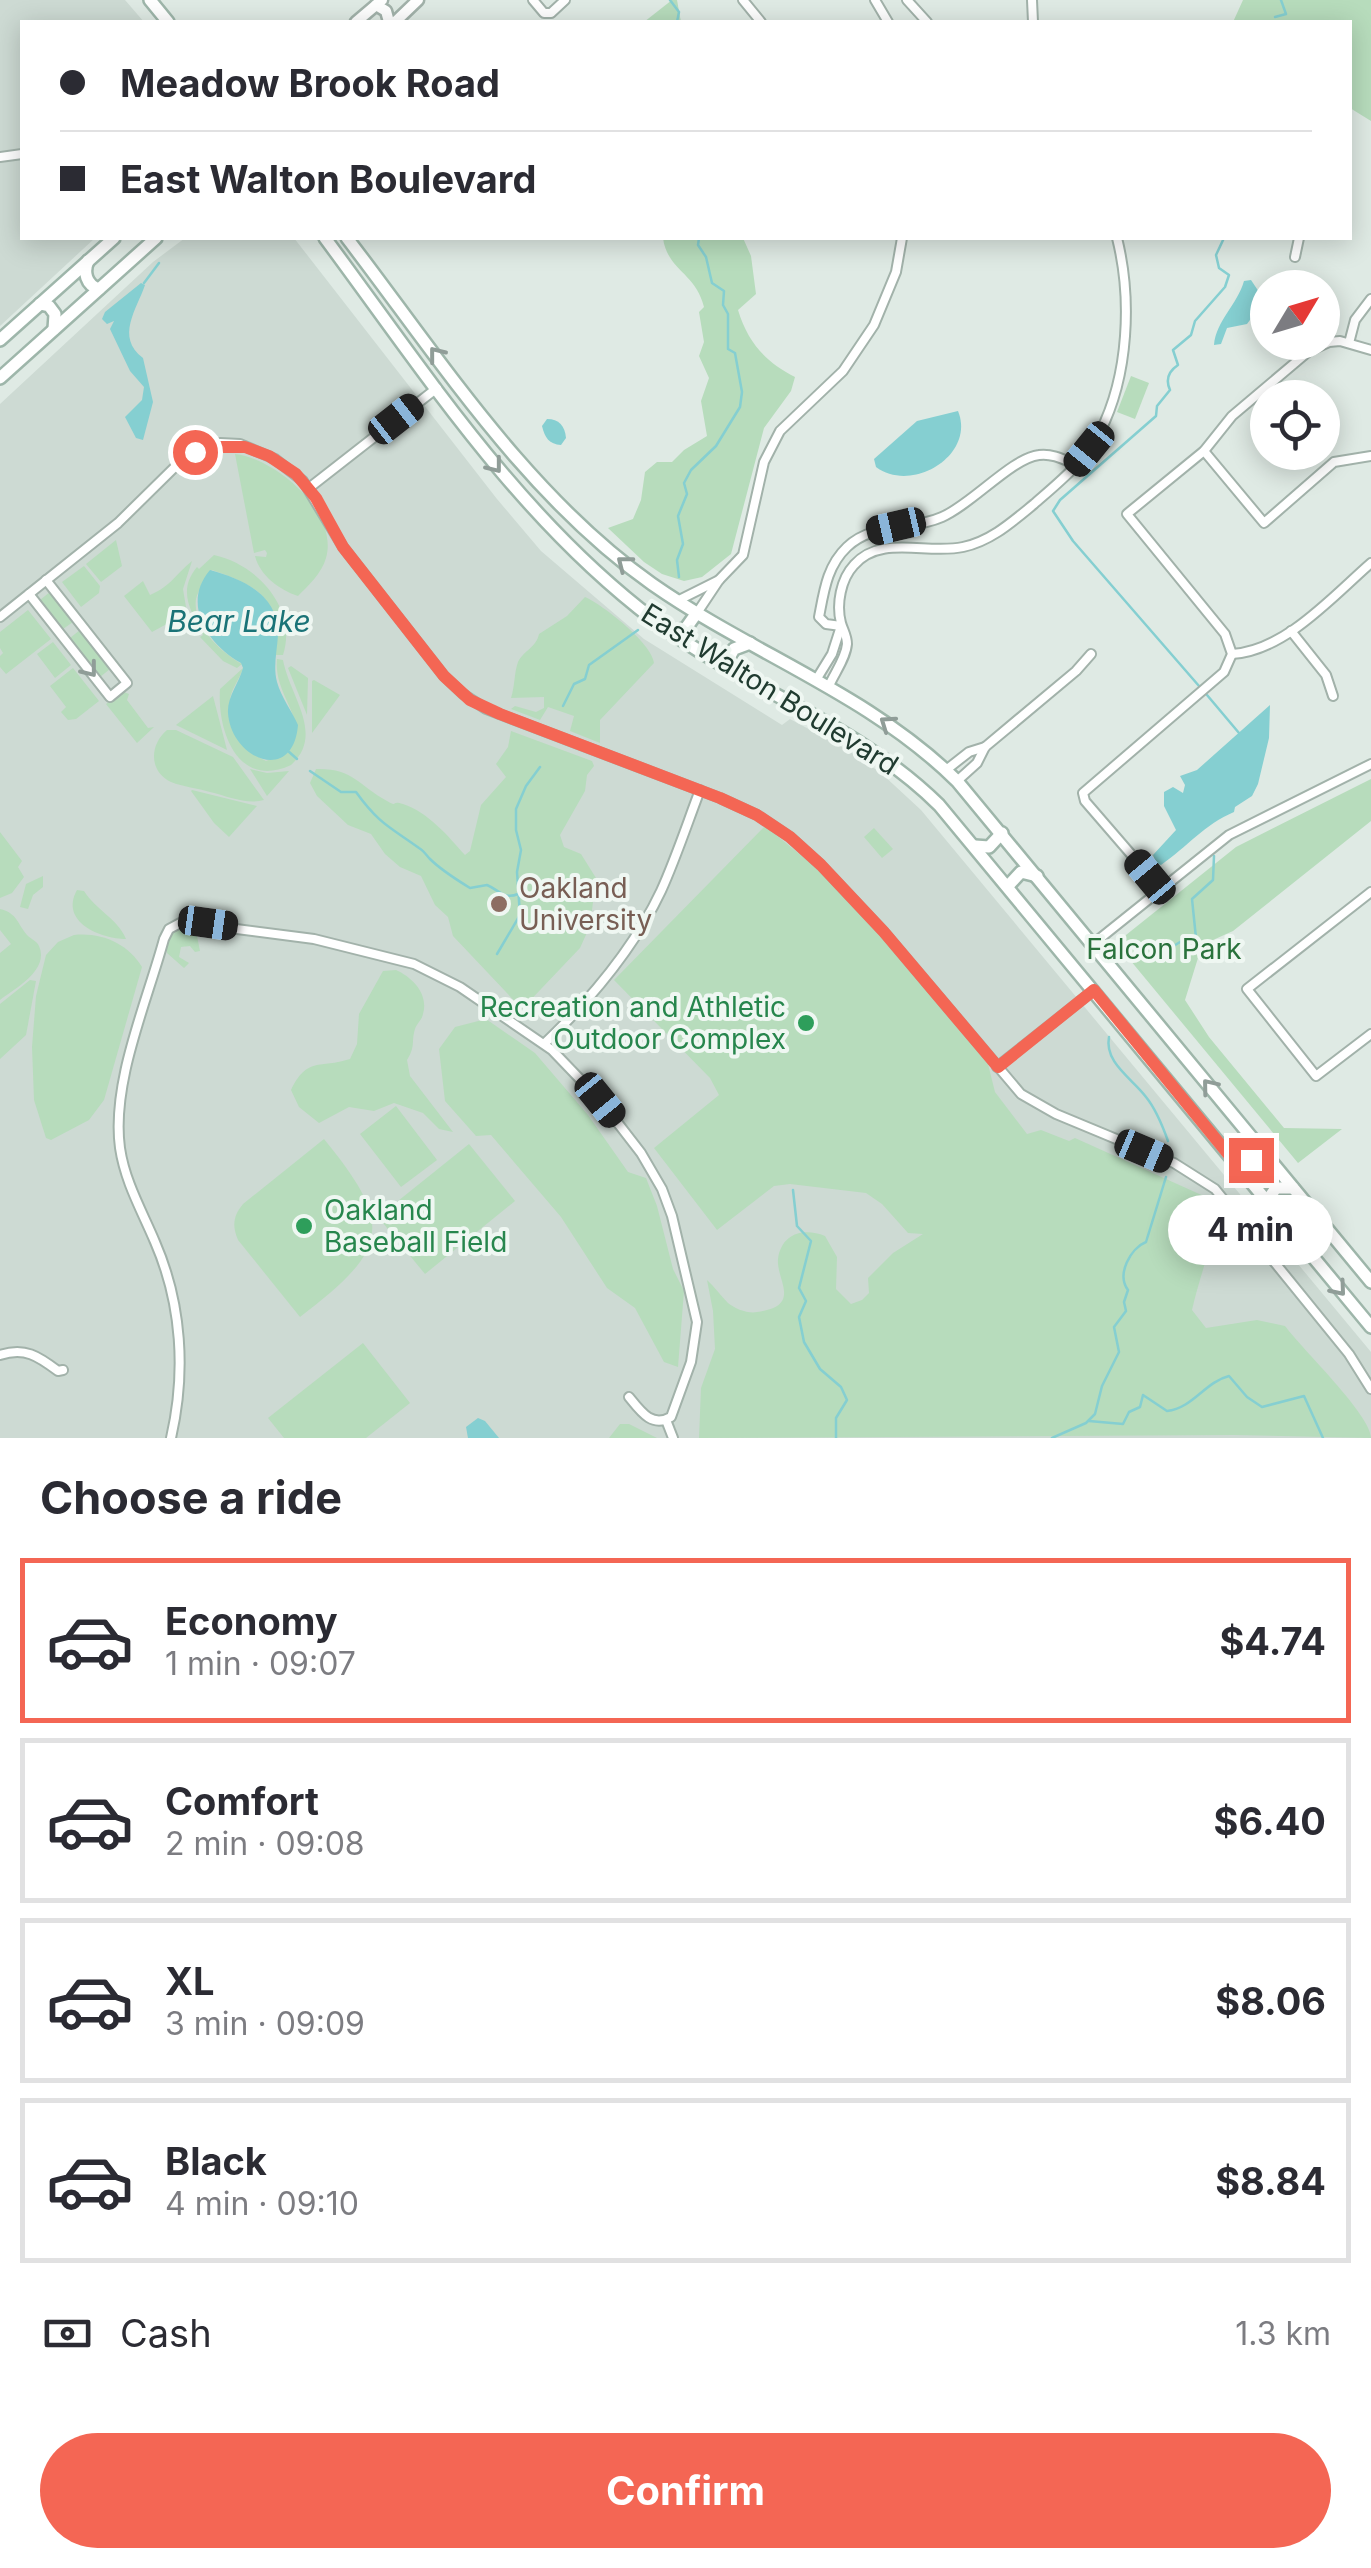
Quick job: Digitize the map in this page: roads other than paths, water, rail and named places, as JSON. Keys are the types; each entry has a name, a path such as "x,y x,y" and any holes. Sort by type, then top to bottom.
{"main road":[{"path":"150,0 166,20"},
{"path":"0,340 112,240"},
{"path":"0,378 154,240"},
{"name":"East Walton Boulevard","path":"326,240 519,495 561,541 672,633 857,738 911,778 950,816 1233,1160"},
{"name":"East Walton Boulevard","path":"349,240 512,450 559,504 620,560 696,614 886,722 957,781 1371,1282"},
{"path":"88,261 86,278 99,289"},
{"path":"372,302 378,293 391,294"},
{"path":"40,304 49,306 55,314 54,329"},
{"path":"672,633 686,628 696,614"},
{"path":"731,668 734,649 750,644"},
{"path":"975,846 989,847 1002,833"},
{"path":"1008,886 1020,872 1037,876"},
{"path":"1233,1160 1251,1160 1259,1146"},
{"path":"1233,1160 1371,1328"},
{"path":"1267,1201 1279,1186 1293,1188"}],"street":[{"path":"394,20 418,0"},
{"path":"533,0 544,13 565,0"},
{"path":"743,0 759,20"},
{"path":"907,0 925,20"},
{"path":"358,20 379,3"},
{"path":"696,614 719,580 743,555 770,448 796,413 843,371 866,338 890,291 902,240"},
{"path":"822,683 847,645 841,626 841,591 854,564 877,550 944,550 988,538 1021,515 1076,465 1100,432 1120,371 1125,288 1117,240"},
{"path":"1294,257 1299,240"},
{"path":"1349,343 1355,320 1371,299"},
{"path":"1160,889 1083,793 1224,672 1232,654 1225,634 1128,514 1204,450 1232,416 1309,351 1329,342 1371,350"},
{"path":"309,488 437,388"},
{"path":"0,617 122,519 176,464 191,454 213,447 245,447 282,464 309,488 343,547 462,694 500,714 757,815 810,854 908,959 1014,1087 1041,1107 1174,1164 1216,1189 1349,1354 1371,1389"},
{"path":"1204,450 1264,523 1334,462 1371,456"},
{"path":"841,626 826,624 819,617 826,580 849,544 874,531 938,519 962,507 1020,462 1039,454 1060,457 1076,465"},
{"path":"896,526 896,547"},
{"path":"1232,654 1267,647 1370,566"},
{"path":"29,594 110,696 127,683 46,580"},
{"path":"676,600 719,580"},
{"path":"822,683 841,626"},
{"path":"1291,631 1326,675 1333,696"},
{"path":"832,654 842,658"},
{"path":"946,770 969,752 985,747 1091,654"},
{"path":"957,781 977,763 985,747"},
{"path":"1093,944 1216,843 1371,764"},
{"path":"545,1043 615,964 645,922 670,872 700,790"},
{"path":"1371,892 1247,989 1316,1076 1371,1034"},
{"path":"172,1438 180,1380 175,1311 156,1242 127,1177 120,1151 119,1121 123,1086 169,929 182,922 314,938 396,958 448,980 545,1043 600,1100 632,1142 654,1175 672,1216 694,1296 697,1335 675,1410 666,1420"},
{"path":"998,1067 1094,990"},
{"path":"0,1355 26,1352 58,1371 63,1370"},
{"path":"630,1397 649,1419 666,1420"},
{"path":"666,1420 673,1438"}],"water":[{"path":"1250,280 1250,320 1227,328 1221,344 1214,345 1219,328 1244,281"},
{"path":"141,283 145,285 129,332 130,341 143,358 153,402 143,440 136,438 125,417 142,400 144,387 130,371 110,329 114,321 107,324 102,319 105,312"},
{"path":"958,411 958,442 937,466 907,476 876,467 874,459 917,421"},
{"path":"547,419 563,427 566,438 561,445 546,437 542,426"},
{"name":"Bear Lake","path":"210,570 257,591 266,599 277,621 277,682 298,725 294,744 274,760 250,753 232,729 228,707 243,668 218,646 202,622 198,596"},
{"path":"1270,705 1269,738 1252,796 1161,865 1156,863 1153,855 1176,830 1164,806 1164,792 1173,787 1183,793 1185,785 1180,776 1197,770"},
{"path":"478,1418 499,1438 468,1438 466,1427"}],"waterway":[{"path":"670,0 679,12 677,20"},
{"path":"1275,17 1286,14 1281,0"},
{"path":"679,577 677,560 683,544 678,516 687,494 684,483 691,470 716,446 740,407 742,392 735,353 728,349 724,291 712,283 699,240"},
{"path":"1199,686 1073,541 1053,511 1060,500 1156,416 1157,406 1170,390 1169,376 1178,365 1173,350 1191,335 1195,321 1225,287 1229,275 1219,268 1216,255 1223,240"},
{"path":"144,283 159,263"},
{"path":"563,706 574,684 585,679 589,665 638,630"},
{"path":"1207,695 1239,733"},
{"path":"288,751 297,759"},
{"path":"497,954 520,915 517,872 521,850 516,809 540,767"},
{"path":"310,771 341,792 356,792 385,824 470,888 487,885 505,895 518,894"},
{"path":"1157,956 1185,939 1196,938 1192,899 1213,880 1214,856"},
{"path":"1109,1037 1115,1063 1149,1101 1168,1141"},
{"path":"1052,1438 1086,1423 1095,1414 1102,1386 1119,1352 1114,1327 1126,1311 1124,1269 1146,1242 1166,1177"},
{"path":"793,1190 797,1226 811,1241 799,1288 806,1301 799,1317 804,1342 820,1369 841,1387 847,1400 836,1418 836,1438"},
{"path":"1089,1421 1123,1424 1129,1412 1140,1407 1143,1395 1167,1411 1176,1409 1229,1376 1262,1407 1304,1396 1323,1438"}],"place":[{"name":"Oakland University","path":"499,904"},
{"name":"Recreation and Athletic Outdoor Complex","path":"806,1023"},
{"name":"Oakland Baseball Field","path":"304,1226"}],"park label":[{"name":"Falcon Park","path":"1164,949"}]}
